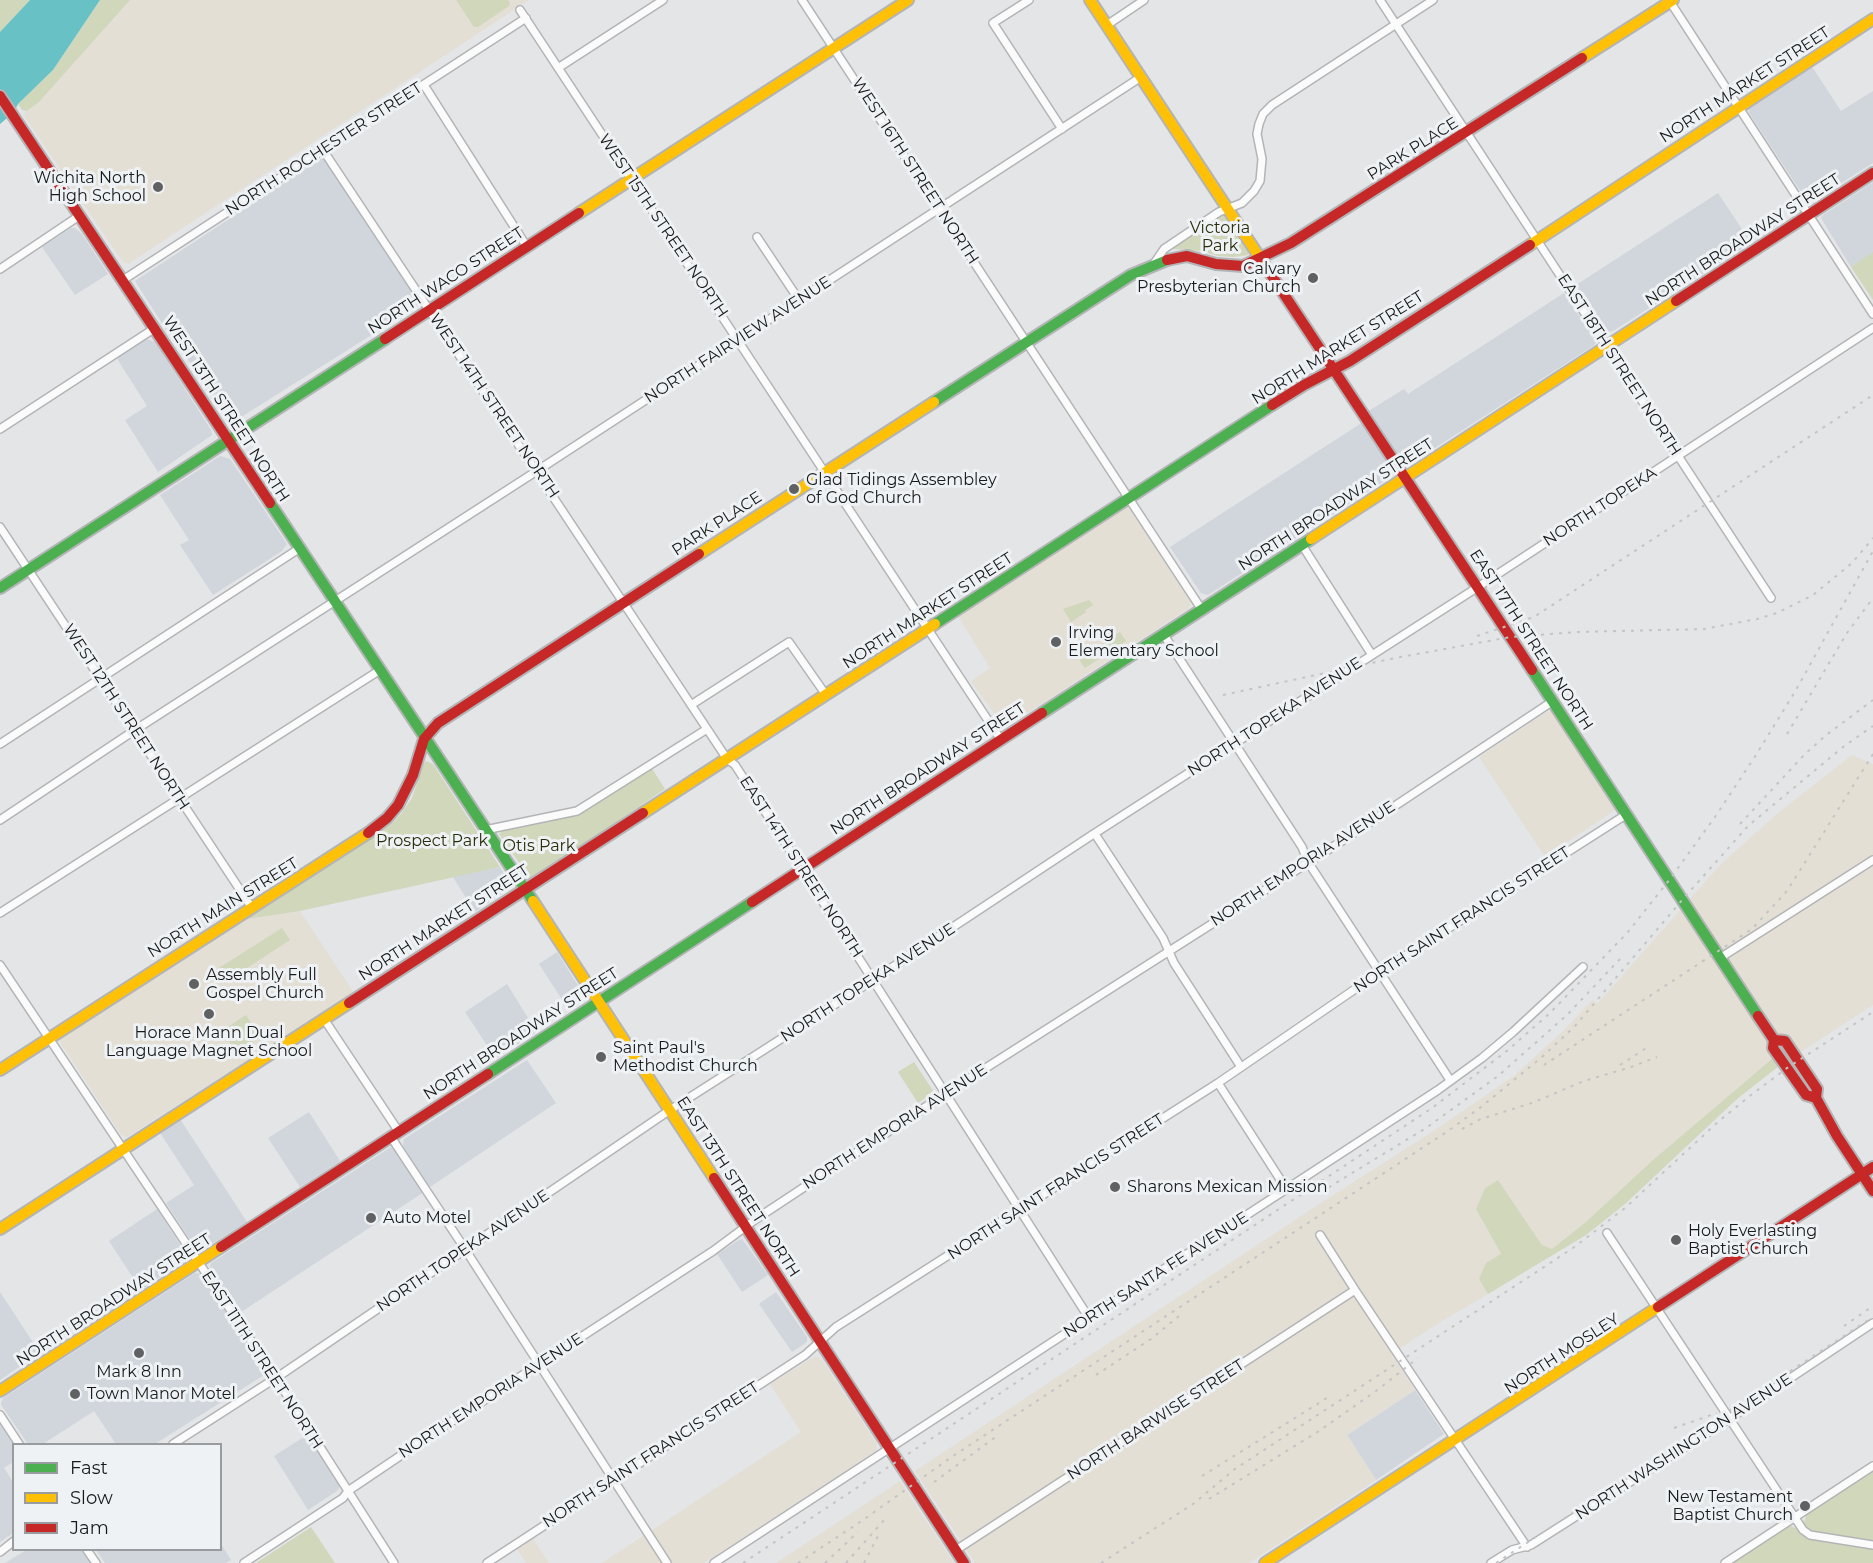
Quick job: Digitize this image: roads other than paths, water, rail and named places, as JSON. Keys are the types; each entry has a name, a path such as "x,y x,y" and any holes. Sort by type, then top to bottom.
{"street":[{"path":"558,68 663,0"},
{"name":"WEST 16TH STREET NORTH","path":"802,0 1202,610"},
{"name":"NORTH WACO STREET","path":"0,588 908,0"},
{"path":"1029,0 993,23 1062,129"},
{"name":"EAST 17TH STREET NORTH","path":"1090,0 1627,814 1774,1040 1773,1048 1806,1095 1816,1098 1837,1136 1873,1191"},
{"path":"1107,25 1144,0"},
{"name":"EAST 18TH STREET NORTH","path":"1380,0 1771,597"},
{"path":"1396,24 1433,0"},
{"path":"1671,1 1873,314"},
{"name":"PARK PLACE","path":"424,739 438,723 1131,275 1170,259 1187,256 1230,267 1243,266 1291,243 1671,1"},
{"name":"WEST 15TH STREET NORTH","path":"520,10 1001,740"},
{"name":"NORTH ROCHESTER STREET","path":"123,280 526,18"},
{"name":"NORTH MARKET STREET","path":"0,1229 1304,385 1334,369 1537,240 1873,19"},
{"name":"PARK PLACE","path":"1154,265 1164,249 1219,212 1242,203 1254,191 1260,181 1262,159 1257,134 1263,114 1272,105 1396,24"},
{"name":"NORTH FAIRVIEW AVENUE","path":"0,820 1141,76"},
{"path":"424,85 527,247"},
{"name":"WEST 13TH STREET NORTH","path":"0,96 229,440 424,739"},
{"name":"WEST 14TH STREET NORTH","path":"323,150 623,602"},
{"name":"NORTH BROADWAY STREET","path":"0,1391 1873,173"},
{"path":"0,268 79,216"},
{"path":"757,237 799,300"},
{"path":"0,429 155,328"},
{"name":"NORTH TOPEKA","path":"1478,587 1873,328"},
{"name":"WEST 12TH STREET NORTH","path":"0,527 252,908"},
{"path":"1302,545 1372,655"},
{"path":"0,744 300,548"},
{"name":"NORTH TOPEKA AVENUE","path":"175,1443 276,1378 670,1110 1478,587"},
{"name":"EAST 14TH STREET NORTH","path":"623,602 727,759 735,765 803,868 1089,1318"},
{"path":"1164,635 1450,1080"},
{"path":"691,705 789,642 826,695"},
{"path":"0,913 380,670"},
{"name":"NORTH EMPORIA AVENUE","path":"244,1563 343,1498 348,1491 713,1251 786,1199 945,1094 1308,862 1553,701"},
{"path":"485,830 577,811 707,729"},
{"name":"EAST 13TH STREET NORTH","path":"424,739 599,1001 964,1563"},
{"name":"NORTH MAIN STREET","path":"0,1070 368,833 387,818 404,794 413,775 424,739"},
{"name":"NORTH SAINT FRANCIS STREET","path":"487,1563 805,1355 836,1328 1218,1083 1380,972 1627,814"},
{"path":"1095,834 1241,1067"},
{"path":"1720,958 1873,860"},
{"name":"EAST 11TH STREET NORTH","path":"0,965 276,1378 394,1563"},
{"name":"NORTH SANTA FE AVENUE","path":"714,1563 1287,1190 1450,1080 1482,1058 1513,1032 1583,967"},
{"path":"324,1019 465,1249 667,1563"},
{"path":"1218,1083 1287,1190"},
{"name":"NORTH MOSLEY","path":"1265,1563 1657,1310 1873,1167"},
{"path":"1607,1233 1803,1530 1810,1535 1873,1545"},
{"path":"1320,1235 1527,1547"},
{"name":"NORTH BARWISE STREET","path":"956,1550 1355,1290"},
{"name":"NORTH WASHINGTON AVENUE","path":"1491,1563 1512,1550 1527,1547 1729,1419 1873,1323"},
{"path":"0,1415 18,1443"},
{"path":"1725,1563 1873,1466"},
{"path":"0,1552 10,1547"}],"water":[{"path":"30,0 100,0 53,70 0,124 0,32"}],"railway":[{"path":"1477,636 1534,617 1873,395"},
{"path":"1223,695 1395,658 1511,637 1577,632 1704,629 1757,619 1777,613 1813,595 1852,563 1873,538"},
{"path":"743,1563 1432,1108 1508,1050 1550,1013 1628,932 1715,817 1796,690 1873,551"},
{"path":"1787,734 1847,633 1873,598"},
{"path":"1740,824 1805,754 1873,700"},
{"path":"798,1563 953,1456 1448,1131 1481,1107 1542,1057 1575,1026 1748,826 1843,747 1873,726"},
{"path":"1544,1065 1752,929 1787,891 1873,754"},
{"path":"1321,1192 1426,1128 1498,1076 1567,1015 1620,959"},
{"path":"1101,1563 1193,1504 1235,1469 1573,1248 1625,1208 1719,1121 1751,1095 1787,1068 1873,1012"},
{"path":"1620,1065 1648,1047"},
{"path":"1462,1129 1481,1119 1532,1103 1584,1081 1657,1057"},
{"path":"1844,1326 1873,1306"},
{"path":"1096,1375 1151,1339 1179,1316"},
{"path":"1496,1563 1873,1317"},
{"path":"1209,1499 1319,1431 1418,1358"},
{"path":"1202,1476 1327,1398"},
{"path":"1674,1428 1717,1413"},
{"path":"934,1482 997,1436"},
{"path":"846,1563 885,1519"},
{"path":"825,1563 858,1532"},
{"path":"864,1563 878,1536"}],"place":[{"name":"Wichita North High School","path":"158,187"},
{"name":"Calvary Presbyterian Church","path":"1313,278"},
{"name":"Glad Tidings Assembley of God Church","path":"794,489"},
{"name":"Irving Elementary School","path":"1056,642"},
{"name":"Assembly Full Gospel Church","path":"194,984"},
{"name":"Horace Mann Dual Language Magnet School","path":"209,1014"},
{"name":"Saint Paul's Methodist Church","path":"601,1057"},
{"name":"Sharons Mexican Mission","path":"1115,1187"},
{"name":"Auto Motel","path":"371,1218"},
{"name":"Holy Everlasting Baptist Church","path":"1676,1240"},
{"name":"Mark 8 Inn","path":"139,1353"},
{"name":"Town Manor Motel","path":"75,1394"},
{"name":"New Testament Baptist Church","path":"1805,1506"}],"park label":[{"name":"Victoria Park","path":"1220,237"},
{"name":"Prospect Park","path":"432,841"},
{"name":"Otis Park","path":"539,846"}]}
